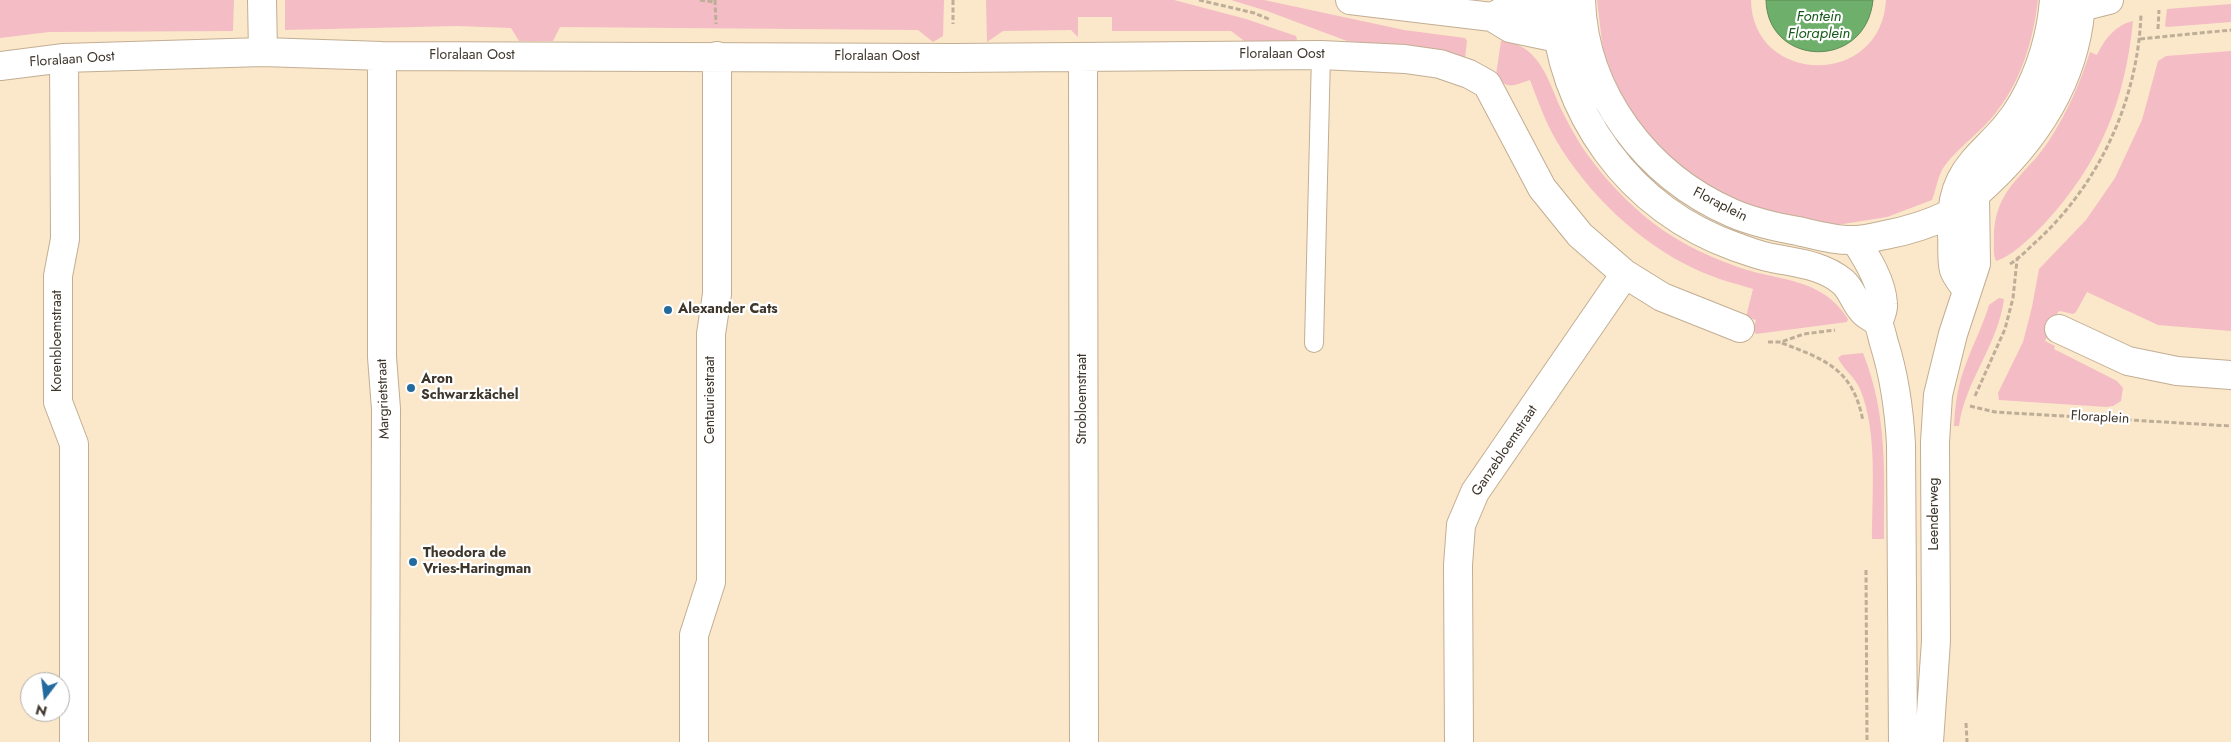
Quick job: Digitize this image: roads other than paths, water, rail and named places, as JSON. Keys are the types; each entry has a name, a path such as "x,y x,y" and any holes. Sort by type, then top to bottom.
{"street":[{"path":"262,0 263,52"},
{"path":"1350,0 1492,17 1511,7 1555,16 1567,74 1584,116 1605,149 1627,177 1657,206 1696,229 1734,246 1770,258 1806,264 1826,271 1847,286 1862,311 1878,323 1891,365 1899,402 1901,444 1902,742"},
{"path":"1966,289 1954,270 1951,213 1962,176 2004,129 2022,103 2047,49 2054,0"},
{"path":"2081,4 2109,0"},
{"name":"Floraplein","path":"1555,16 1582,10 1590,55 1615,113 1640,146 1660,168 1708,202 1756,222 1832,238 1854,240 1904,231 1951,213 1975,195 2015,158 2036,131 2051,106 2064,77 2072,50 2081,4"},
{"name":"Floralaan Oost","path":"0,66 64,58 263,52 382,56 1083,57 1321,55 1405,59 1440,64 1469,74 1487,84 1542,188 1580,235 1625,274"},
{"name":"Margrietstraat","path":"382,56 382,358 386,409 385,742"},
{"name":"Centauriestraat","path":"694,742 694,635 711,582 711,334 717,294 717,56"},
{"name":"Strobloemstraat","path":"1083,57 1084,742"},
{"name":"Korenbloemstraat","path":"64,58 65,240 58,276 58,402 74,444 74,742"},
{"name":"Leenderweg","path":"1930,737 1931,685 1936,641 1934,465 1938,405 1952,334 1976,264 1975,195"},
{"path":"1854,240 1867,260 1880,292 1884,306 1878,323"},
{"path":"1625,274 1662,297 1740,328"},
{"name":"Ganzebloemstraat","path":"1459,742 1458,565 1461,525 1475,492 1625,274"},
{"path":"2059,329 2128,362 2177,371 2231,375"}],"lane":[{"path":"1314,343 1321,55"}],"water":[{"name":"Fontein Floraplein","path":"1766,0 1873,0 1866,23 1853,39 1836,49 1817,52 1798,48 1782,38 1771,22"}],"place":[{"name":"Alexander Cats","path":"668,310"},
{"name":"Aron Schwarzkächel","path":"411,388"},
{"name":"Theodora de Vries-Haringman","path":"413,562"}]}
